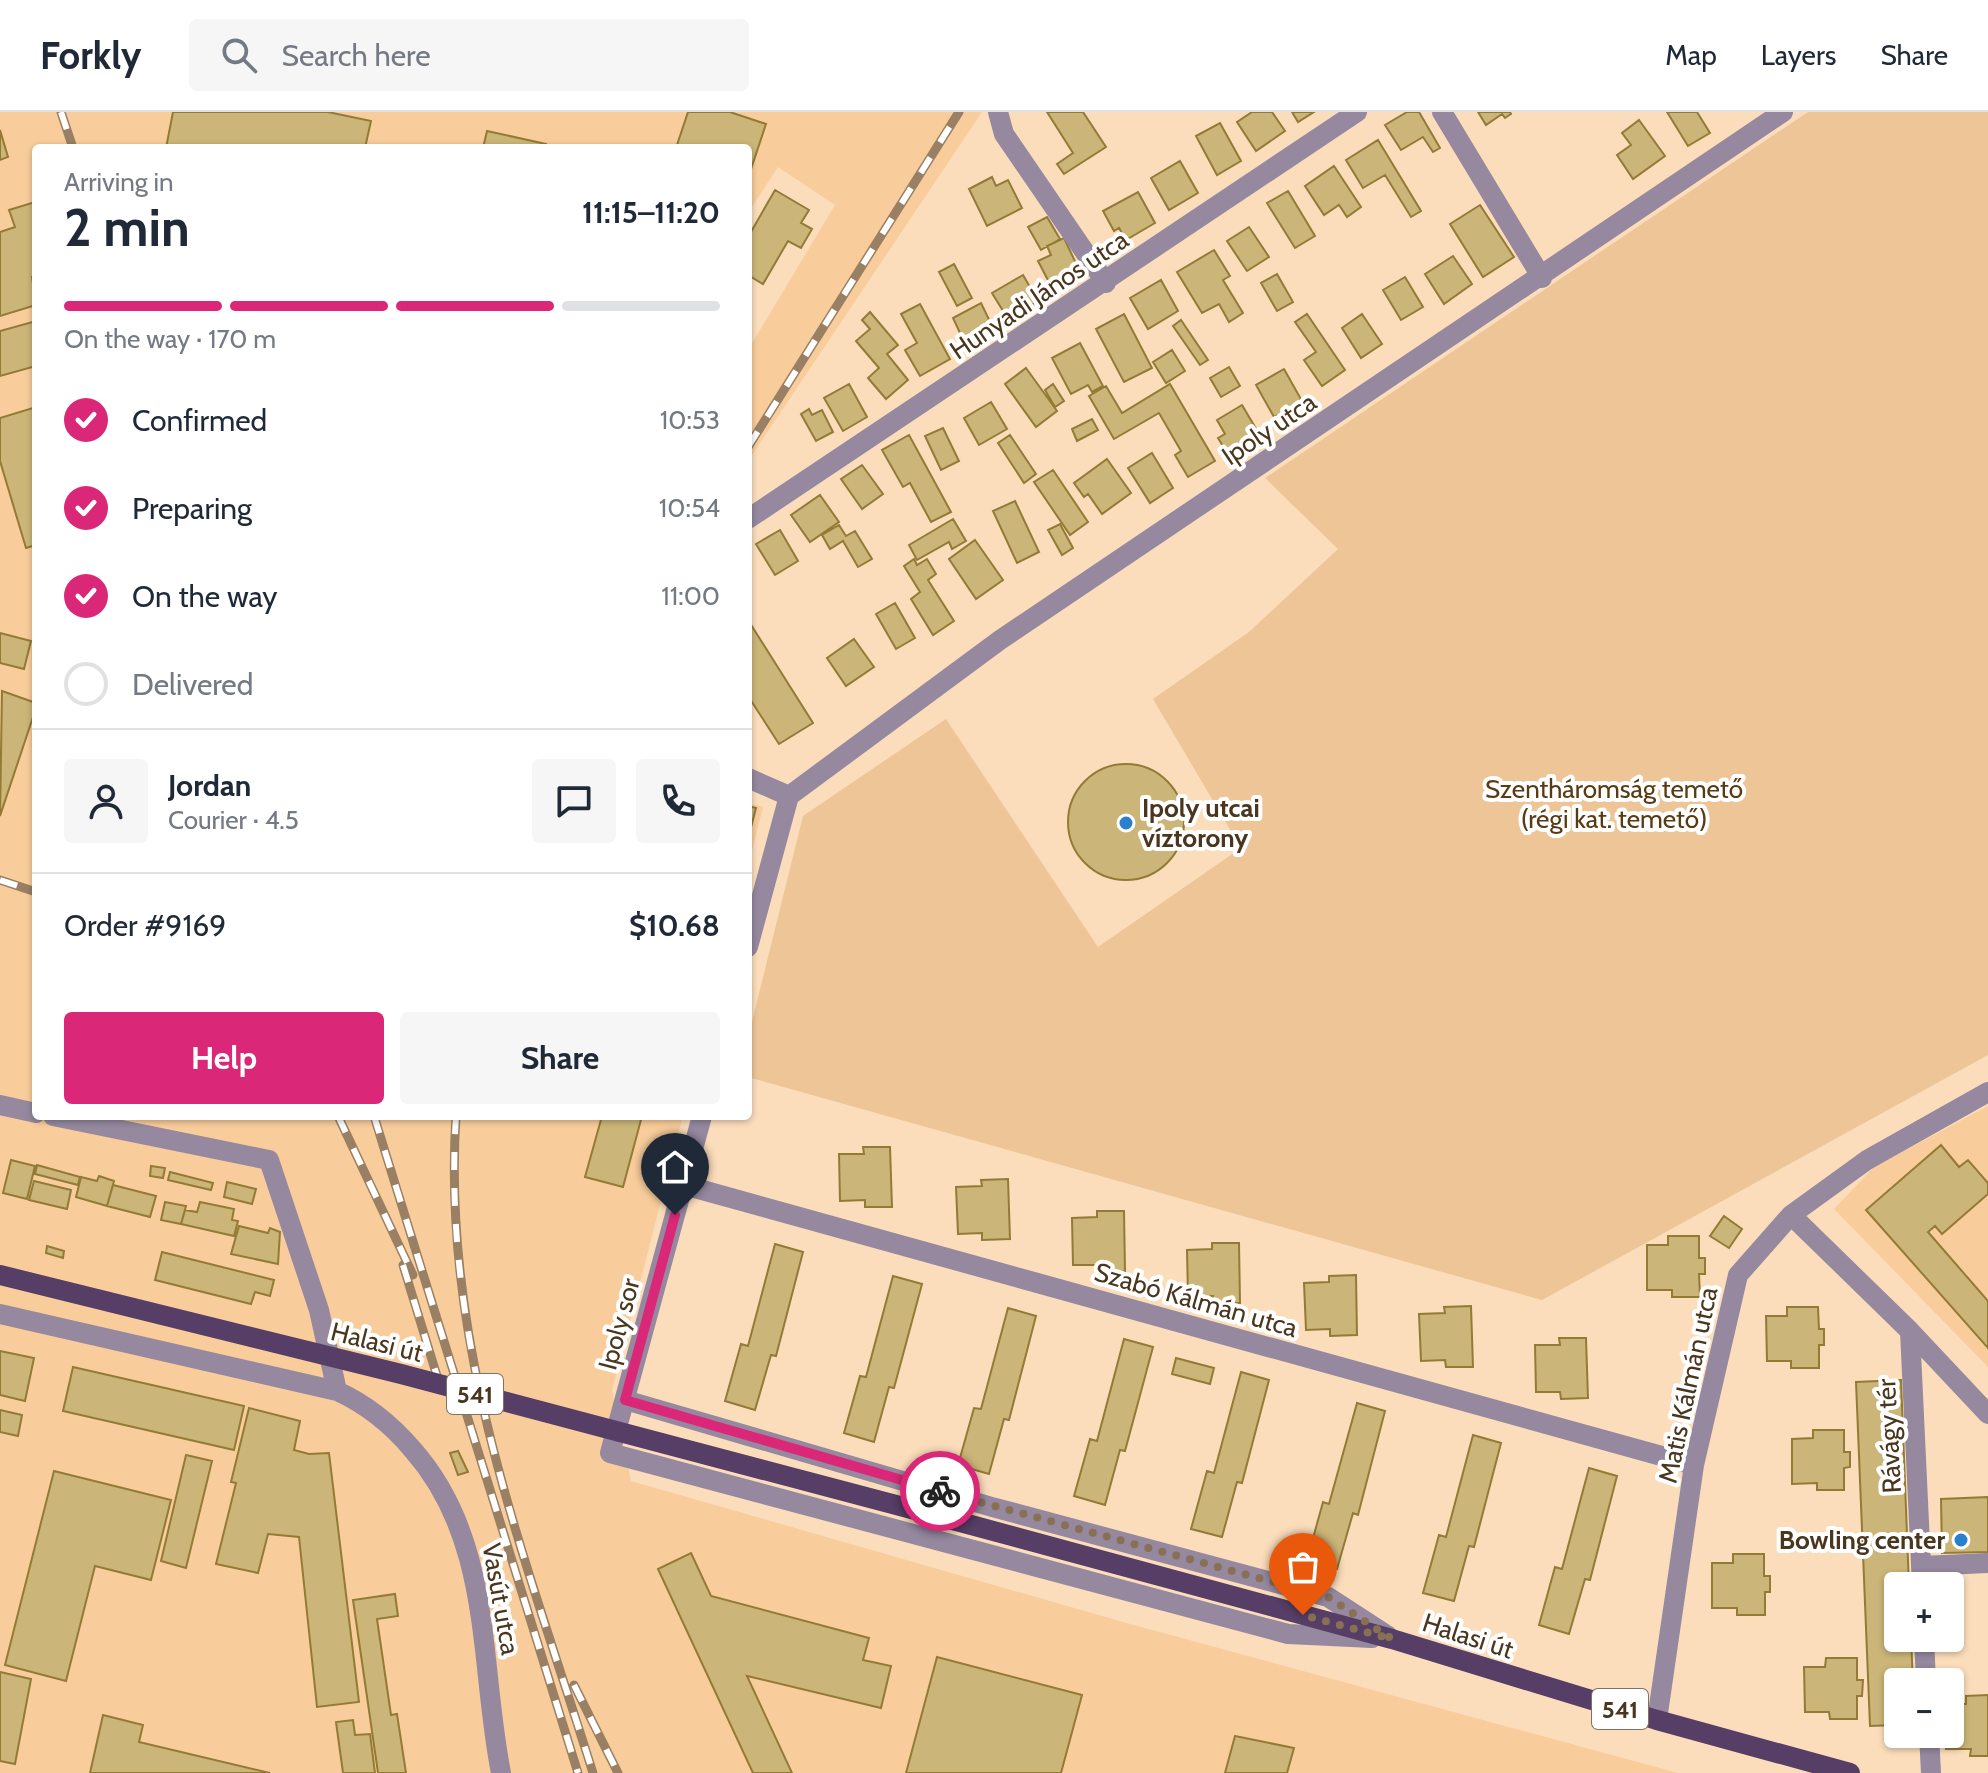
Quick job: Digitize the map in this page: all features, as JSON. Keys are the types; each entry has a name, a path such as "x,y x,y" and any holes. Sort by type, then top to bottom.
{"main road":[{"name":"Halasi út","path":"0,1275 401,1374 949,1519 1392,1639 1657,1720 1850,1773"}],"street":[{"path":"998,112 1004,134 1106,283"},
{"name":"Hunyadi János utca","path":"752,516 1106,283 1357,112"},
{"path":"1442,112 1542,278"},
{"name":"Ipoly utca","path":"789,796 1000,640 1542,278 1783,112"},
{"path":"752,780 789,796 752,932"},
{"name":"Matis Kálmán utca","path":"1657,1720 1694,1465 1738,1275 1791,1215 1867,1160 1988,1092"},
{"path":"0,1105 32,1112"},
{"path":"0,1314 337,1391 319,1310 269,1160 73,1120"},
{"name":"Ipoly sor","path":"701,1120 610,1453 1288,1634 1392,1639"},
{"name":"Szabó Kálmán utca","path":"684,1185 1694,1465"},
{"path":"1791,1215 1910,1331 1988,1414"},
{"name":"Rávágy tér","path":"1910,1331 1921,1572"},
{"name":"Vasút utca","path":"337,1391 367,1406 404,1439 423,1461 453,1510 473,1566 480,1602 493,1733 501,1773"},
{"path":"625,1400 992,1507 1328,1597 1392,1639"},
{"path":"1942,1572 1988,1563"},
{"path":"1930,1748 1931,1773"}],"shaded area":[{"path":"0,112 982,112 752,455 752,343 835,205 778,167 752,207 752,144 32,144 32,1120 682,1120 612,1391 631,1481 1123,1622 1678,1773 0,1773"},
{"path":"752,804 763,807 752,850"},
{"path":"1988,1106 1988,1367 1834,1209 1874,1167"}],"green space":[{"name":"Szentháromság temető (régi kat. temető)","path":"1808,112 1988,112 1988,1055 1542,1300 752,1078 752,1022 803,816 946,719 1098,947 1241,848 1153,699 1249,632 1338,549 1265,478"}],"building":[{"path":"173,112 328,112 371,121 366,144 167,144"},
{"path":"688,112 730,112 766,124 752,166 752,144 677,144"},
{"path":"1047,112 1083,112 1106,147 1064,174 1057,164 1073,153"},
{"path":"1252,112 1272,112 1285,131 1256,151 1237,122"},
{"path":"1292,112 1314,112 1298,122"},
{"path":"1407,112 1419,112 1440,148 1433,152 1423,137 1401,150 1385,125"},
{"path":"1478,112 1511,114 1505,118 1502,114 1486,125"},
{"path":"1667,112 1697,112 1710,133 1688,146"},
{"path":"1639,120 1665,156 1633,179 1617,155 1631,145 1622,133"},
{"path":"1220,123 1241,161 1217,175 1196,136"},
{"path":"0,130 8,157 0,160"},
{"path":"487,131 546,144 484,144"},
{"path":"1378,140 1421,211 1411,217 1385,175 1363,188 1346,160"},
{"path":"1180,161 1198,193 1169,210 1151,178"},
{"path":"1334,166 1361,207 1347,217 1339,205 1324,215 1305,186"},
{"path":"992,177 996,186 1008,180 1022,208 987,226 969,189"},
{"path":"775,190 809,210 801,223 812,229 801,248 788,241 763,284 752,277 752,230"},
{"path":"1288,191 1315,236 1295,248 1267,203"},
{"path":"1138,192 1155,223 1126,240 1119,228 1114,231 1103,211"},
{"path":"32,203 32,306 0,316 0,232 15,227 9,210"},
{"path":"1480,205 1514,257 1483,277 1450,224"},
{"path":"1047,217 1060,239 1041,250 1028,227"},
{"path":"1249,227 1269,257 1247,271 1227,241"},
{"path":"1064,238 1081,274 1052,288 1038,261 1051,255 1047,246"},
{"path":"1214,250 1230,276 1223,280 1243,313 1229,322 1219,304 1202,313 1177,272"},
{"path":"1453,256 1472,284 1444,304 1425,274"},
{"path":"954,264 972,298 957,306 939,272"},
{"path":"1277,274 1293,302 1277,311 1261,283"},
{"path":"1023,275 1038,301 1008,319 992,293"},
{"path":"1405,277 1423,307 1401,320 1383,290"},
{"path":"1161,280 1178,311 1148,329 1130,298"},
{"path":"981,303 995,332 966,346 953,318"},
{"path":"920,304 950,359 920,376 905,350 917,343 901,314"},
{"path":"870,312 898,345 887,354 908,380 886,399 868,378 879,368 856,341 870,329 862,320"},
{"path":"1124,314 1152,368 1124,382 1096,329"},
{"path":"1307,314 1345,370 1322,386 1304,360 1316,352 1295,322"},
{"path":"1362,314 1382,344 1361,358 1342,328"},
{"path":"1181,320 1208,360 1200,365 1173,326"},
{"path":"32,322 32,367 0,376 0,331"},
{"path":"1080,343 1103,386 1092,392 1088,385 1071,394 1052,358"},
{"path":"1172,350 1185,371 1166,383 1153,362"},
{"path":"1229,367 1240,386 1221,397 1210,378"},
{"path":"1026,368 1057,411 1036,427 1005,384"},
{"path":"1284,369 1302,401 1274,417 1256,385"},
{"path":"849,384 867,417 843,431 824,398"},
{"path":"1053,384 1064,401 1055,407 1045,390"},
{"path":"1170,384 1215,461 1188,477 1175,455 1181,451 1159,413 1114,439 1089,396 1106,386 1122,413"},
{"path":"991,402 1007,429 979,445 964,418"},
{"path":"1242,405 1258,432 1226,451 1218,438 1225,434 1217,420"},
{"path":"32,408 32,546 26,548 0,461 0,418"},
{"path":"809,409 812,415 822,410 833,432 816,441 801,414"},
{"path":"1092,419 1098,430 1077,441 1072,429"},
{"path":"943,428 959,461 941,470 925,436"},
{"path":"909,435 951,512 931,522 910,483 903,487 882,450"},
{"path":"1010,435 1036,474 1024,483 998,443"},
{"path":"1152,453 1173,488 1150,503 1128,468"},
{"path":"1107,459 1131,493 1102,514 1088,494 1084,497 1074,483"},
{"path":"862,465 883,494 862,509 841,479"},
{"path":"1053,470 1088,522 1070,535 1034,482"},
{"path":"820,495 839,522 810,542 791,515"},
{"path":"1015,501 1039,552 1017,563 993,511"},
{"path":"953,519 966,541 952,549 949,542 917,560 909,545"},
{"path":"1060,524 1073,548 1062,555 1048,530"},
{"path":"839,525 846,536 855,531 872,559 858,567 843,541 830,549 822,535"},
{"path":"780,530 798,561 775,575 756,544"},
{"path":"975,540 1003,580 976,599 949,559"},
{"path":"914,559 917,565 927,559 936,574 928,580 954,621 933,635 911,599 920,592 904,566"},
{"path":"895,603 915,638 896,649 876,614"},
{"path":"752,626 813,723 779,744 752,702"},
{"path":"0,633 31,641 24,669 0,663"},
{"path":"854,639 874,667 846,686 827,658"},
{"path":"2,691 32,702 32,720 0,816"},
{"name":"Ipoly utcai víztorony","path":"1126,764 1148,768 1167,781 1180,800 1184,822 1180,844 1167,863 1148,876 1126,880 1104,876 1085,863 1072,844 1068,822 1072,800 1085,781 1104,768"},
{"path":"601,1120 641,1120 623,1187 585,1177"},
{"path":"1941,1145 1959,1167 1968,1160 1988,1183 1988,1194 1942,1234 1935,1226 1928,1232 1988,1301 1988,1348 1866,1210"},
{"path":"863,1147 890,1147 892,1207 865,1207 865,1200 840,1201 839,1154 864,1154"},
{"path":"11,1160 35,1166 27,1199 3,1193"},
{"path":"37,1165 80,1177 78,1185 35,1174"},
{"path":"151,1166 165,1168 163,1178 150,1176"},
{"path":"170,1172 213,1183 211,1190 168,1180"},
{"path":"99,1176 114,1181 107,1206 76,1197 81,1177 97,1181"},
{"path":"1008,1179 1010,1239 982,1240 982,1233 958,1234 956,1187 982,1186 981,1180"},
{"path":"34,1181 71,1190 67,1209 29,1200"},
{"path":"227,1182 256,1189 252,1204 224,1197"},
{"path":"113,1185 156,1196 150,1217 107,1206"},
{"path":"165,1202 186,1206 181,1224 161,1220"},
{"path":"200,1202 234,1209 232,1220 238,1221 234,1236 181,1224 185,1210 197,1212"},
{"path":"1097,1211 1124,1211 1125,1271 1098,1272 1098,1265 1073,1265 1072,1218 1097,1217"},
{"path":"1724,1216 1742,1229 1729,1248 1710,1236"},
{"path":"239,1226 268,1233 270,1228 280,1232 278,1264 231,1254"},
{"path":"1668,1236 1699,1236 1699,1258 1705,1258 1705,1274 1699,1274 1700,1297 1672,1297 1672,1290 1647,1290 1647,1245 1668,1245"},
{"path":"1212,1243 1239,1243 1240,1303 1213,1303 1213,1296 1188,1297 1187,1250 1212,1249"},
{"path":"775,1244 803,1252 776,1356 771,1355 755,1410 725,1401 741,1344 748,1346"},
{"path":"47,1246 64,1251 63,1258 46,1253"},
{"path":"162,1252 274,1280 270,1296 255,1292 251,1304 155,1280"},
{"path":"1356,1275 1357,1335 1330,1336 1330,1329 1306,1330 1304,1283 1329,1282 1329,1276"},
{"path":"893,1276 922,1284 894,1388 889,1387 874,1442 844,1433 860,1376 866,1377"},
{"path":"1471,1306 1473,1367 1446,1367 1445,1360 1421,1361 1419,1314 1445,1313 1444,1307"},
{"path":"1787,1307 1818,1307 1819,1329 1824,1329 1824,1345 1819,1345 1819,1368 1791,1368 1791,1361 1767,1361 1766,1316 1787,1316"},
{"path":"1008,1308 1036,1316 1009,1420 1004,1419 989,1474 958,1465 974,1408 981,1409"},
{"path":"1559,1338 1586,1338 1588,1398 1561,1399 1560,1392 1536,1392 1535,1345 1560,1345"},
{"path":"1124,1339 1153,1347 1125,1451 1120,1450 1105,1505 1074,1496 1090,1439 1097,1441"},
{"path":"0,1351 34,1358 25,1401 0,1395"},
{"path":"1176,1358 1214,1368 1210,1384 1172,1374"},
{"path":"73,1367 244,1406 234,1450 63,1411"},
{"path":"1241,1372 1269,1380 1242,1483 1237,1482 1222,1537 1191,1529 1207,1471 1214,1473"},
{"path":"1901,1380 1908,1572 1884,1572 1884,1652 1912,1652 1912,1668 1884,1668 1884,1726 1870,1726 1856,1382"},
{"path":"1357,1403 1385,1411 1358,1515 1353,1513 1337,1569 1307,1560 1323,1502 1329,1504"},
{"path":"249,1408 300,1421 294,1450 309,1454 329,1453 359,1702 317,1707 299,1537 268,1534 258,1573 216,1564 236,1483 231,1482"},
{"path":"0,1410 22,1415 18,1436 0,1432"},
{"path":"1813,1430 1844,1430 1844,1452 1850,1452 1850,1467 1844,1468 1844,1490 1817,1490 1817,1483 1792,1484 1792,1439 1813,1438"},
{"path":"1473,1435 1501,1443 1474,1547 1469,1546 1454,1601 1423,1593 1439,1535 1446,1537"},
{"path":"458,1451 468,1472 458,1475 450,1453"},
{"path":"186,1455 212,1461 186,1568 161,1561"},
{"path":"1589,1468 1617,1476 1590,1580 1585,1579 1569,1634 1539,1625 1555,1567 1562,1569"},
{"path":"54,1471 171,1500 151,1580 95,1566 66,1681 5,1665"},
{"path":"1988,1497 1988,1552 1942,1553 1941,1499"},
{"path":"691,1553 711,1596 869,1638 863,1660 891,1666 881,1708 747,1676 792,1773 753,1773 658,1569"},
{"path":"1733,1554 1764,1554 1764,1576 1770,1576 1770,1592 1765,1592 1765,1615 1737,1615 1737,1608 1712,1608 1712,1563 1733,1563"},
{"path":"395,1594 398,1616 377,1619 391,1715 397,1714 406,1773 378,1773 353,1600"},
{"path":"937,1657 1082,1695 1061,1773 906,1773"},
{"path":"1826,1658 1857,1658 1857,1680 1863,1680 1862,1696 1857,1696 1857,1719 1830,1719 1829,1712 1805,1712 1804,1667 1825,1667"},
{"path":"0,1672 31,1679 15,1764 0,1761"},
{"path":"1988,1695 1988,1756 1970,1756 1971,1749 1946,1749 1964,1748 1966,1696"},
{"path":"103,1715 143,1725 139,1742 270,1773 90,1773"},
{"path":"353,1720 355,1735 370,1734 375,1773 343,1773 336,1722"},
{"path":"1235,1736 1294,1748 1287,1773 1225,1773"}],"railway":[{"path":"61,112 72,144"},
{"path":"752,441 959,112"},
{"path":"0,880 32,891"},
{"path":"340,1120 413,1275"},
{"path":"375,1120 578,1773"},
{"path":"456,1120 455,1202 462,1286 475,1368 493,1450 516,1531 593,1773"},
{"path":"403,1265 437,1376"},
{"path":"574,1685 618,1773"}],"way so far":[{"path":"940,1491 1328,1597 1392,1639 1303,1615"}],"place":[{"name":"Ipoly utcai víztorony","path":"1126,823"},
{"name":"Bowling center","path":"1961,1540"}],"route":[{"path":"675,1215 625,1400 940,1491"}]}
